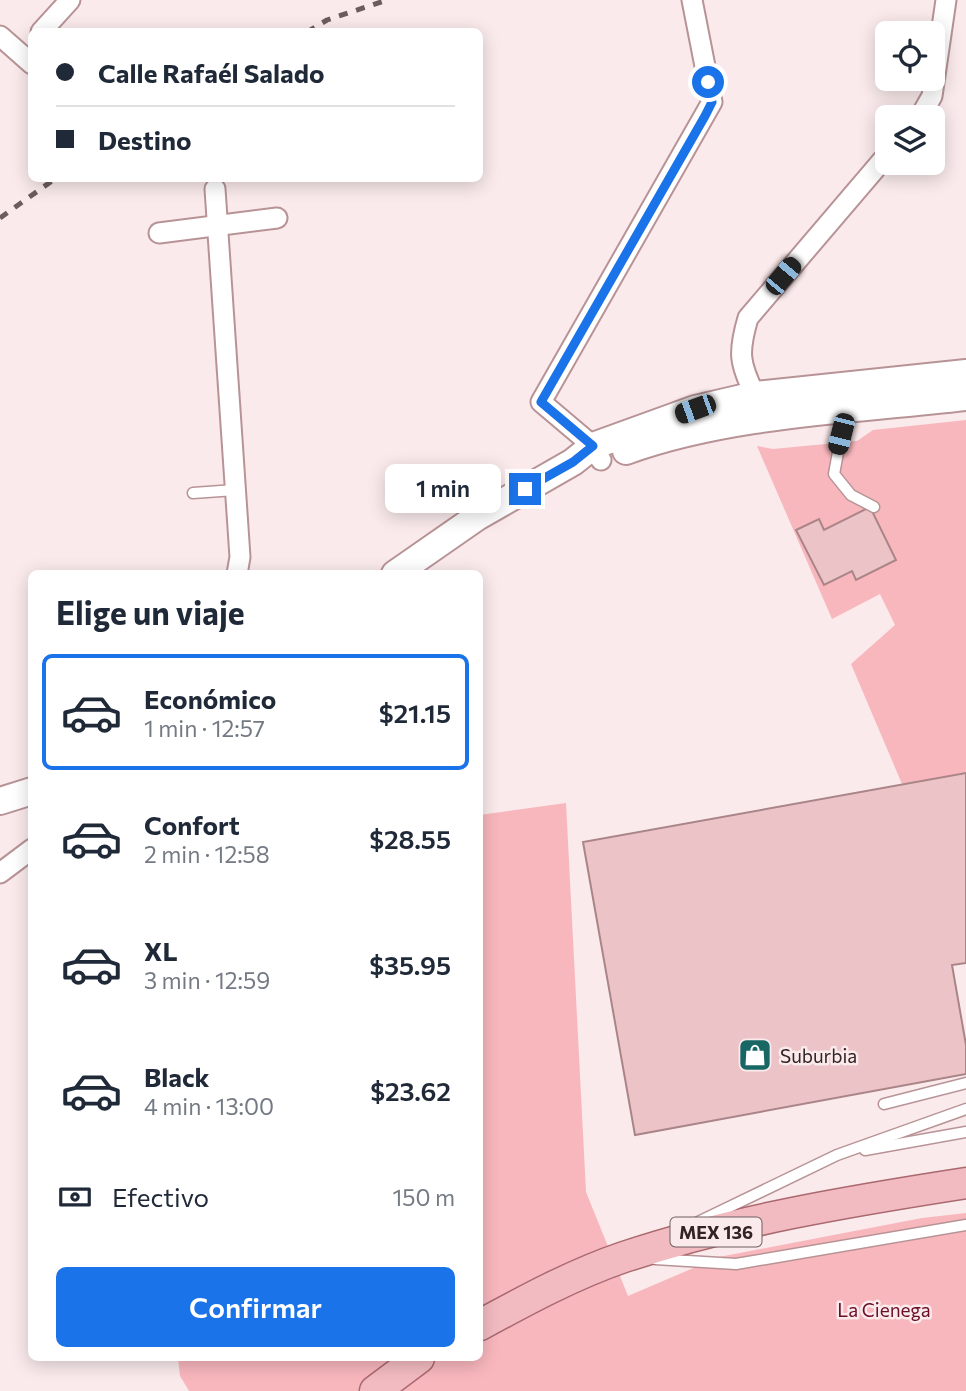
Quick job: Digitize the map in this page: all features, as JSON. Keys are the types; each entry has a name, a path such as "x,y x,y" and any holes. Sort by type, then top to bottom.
{"main road":[{"path":"401,570 477,517 589,456 695,409 755,395 966,373"},
{"path":"589,456 713,427 846,409 966,397"},
{"path":"0,801 28,792"},
{"name":"MEX 136","path":"483,1323 531,1297 623,1258 810,1207 966,1183"},
{"path":"375,1391 415,1361"}],"street":[{"path":"45,28 70,0"},
{"path":"589,456 541,402 712,102 692,0"},
{"path":"927,105 932,96 946,0"},
{"path":"0,36 28,53"},
{"path":"755,395 744,372 739,348 748,318 875,169"},
{"path":"215,189 240,557 238,570"},
{"path":"159,233 277,218"},
{"path":"0,873 28,852"}],"lane":[{"path":"846,409 834,474 851,495 874,507"},
{"path":"193,493 235,490"},
{"path":"884,1104 966,1083"},
{"path":"623,1258 837,1156 966,1109"},
{"path":"837,1156 966,1132"},
{"path":"623,1258 736,1264 966,1225"}],"green space":[{"path":"966,420 966,773 902,784 851,664 895,625 880,594 832,619 757,446 773,449 857,441 873,430"},
{"name":"La Cienega","path":"566,803 586,1192 628,1296 719,1257 922,1218 966,1213 966,1391 189,1391 180,1376 178,1361 483,1361 483,815"}],"building":[{"path":"870,507 896,560 856,580 852,571 824,585 796,530 819,519 824,530"},
{"path":"966,773 966,963 952,965 966,1045 966,1074 635,1135 583,842"}],"railway":[{"path":"314,28 327,20 387,0"},
{"path":"0,218 50,182"}],"place":[{"name":"Suburbia","path":"755,1055"}],"route":[{"path":"525,489 573,462 593,446 541,402 545,389 705,116 712,102 708,82"}]}
